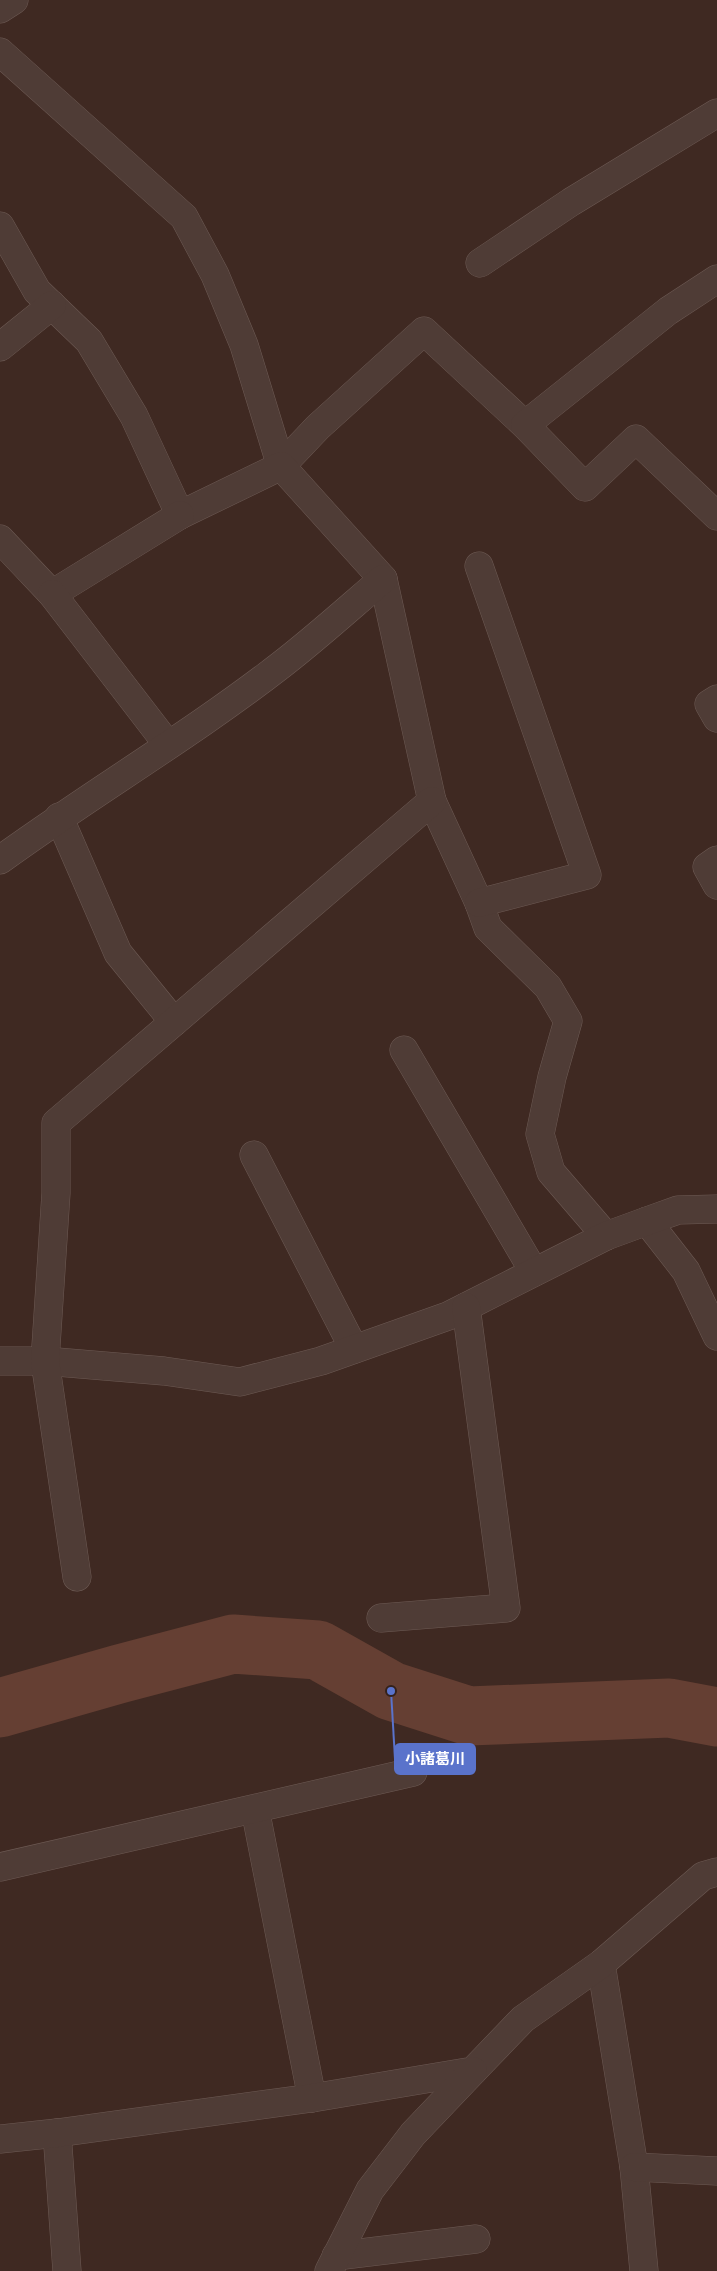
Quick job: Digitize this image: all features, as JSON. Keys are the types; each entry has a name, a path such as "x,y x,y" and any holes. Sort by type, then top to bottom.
{"street":[{"path":"0,9 14,0"},
{"path":"0,52 184,217 216,275 244,345 281,466 383,579 432,801 479,903 488,928 548,987 568,1021 552,1077 540,1134 551,1172 606,1236"},
{"path":"480,264 571,202 717,113"},
{"path":"0,226 37,291 89,341 134,416 180,515"},
{"path":"525,425 668,311 717,279"},
{"path":"0,347 52,305"},
{"path":"52,594 180,515 281,466 318,427 424,331 525,425 585,487 636,438 717,516"},
{"path":"0,539 52,594 168,745"},
{"path":"479,566 586,875 479,903"},
{"path":"0,860 59,817 168,745 282,665 383,579"},
{"path":"717,699 709,704 717,718"},
{"path":"77,1577 45,1361 56,1193 56,1123 432,801"},
{"path":"59,817 118,953 174,1022"},
{"path":"717,860 707,867 717,885"},
{"path":"404,1050 534,1272"},
{"path":"254,1155 354,1349"},
{"path":"0,1361 45,1361 164,1371 240,1382 322,1360 448,1316 606,1236 647,1221 678,1210 717,1209"},
{"path":"647,1221 686,1271 717,1336"},
{"path":"381,1618 506,1608 466,1307"},
{"path":"0,1867 413,1772"},
{"path":"255,1808 312,2098"},
{"path":"332,2264 370,2190 413,2134 523,2019 601,1964 703,1876 717,1872"},
{"path":"601,1964 634,2167 644,2271"},
{"path":"0,2139 312,2098 473,2071"},
{"path":"57,2133 67,2271"},
{"path":"634,2167 717,2171"},
{"path":"332,2264 476,2240"}],"waterway":[{"path":"0,1708 233,1644 318,1650 391,1691 469,1716 669,1708 717,1717"}],"place":[{"name":"小諸葛川","path":"391,1691"}]}
